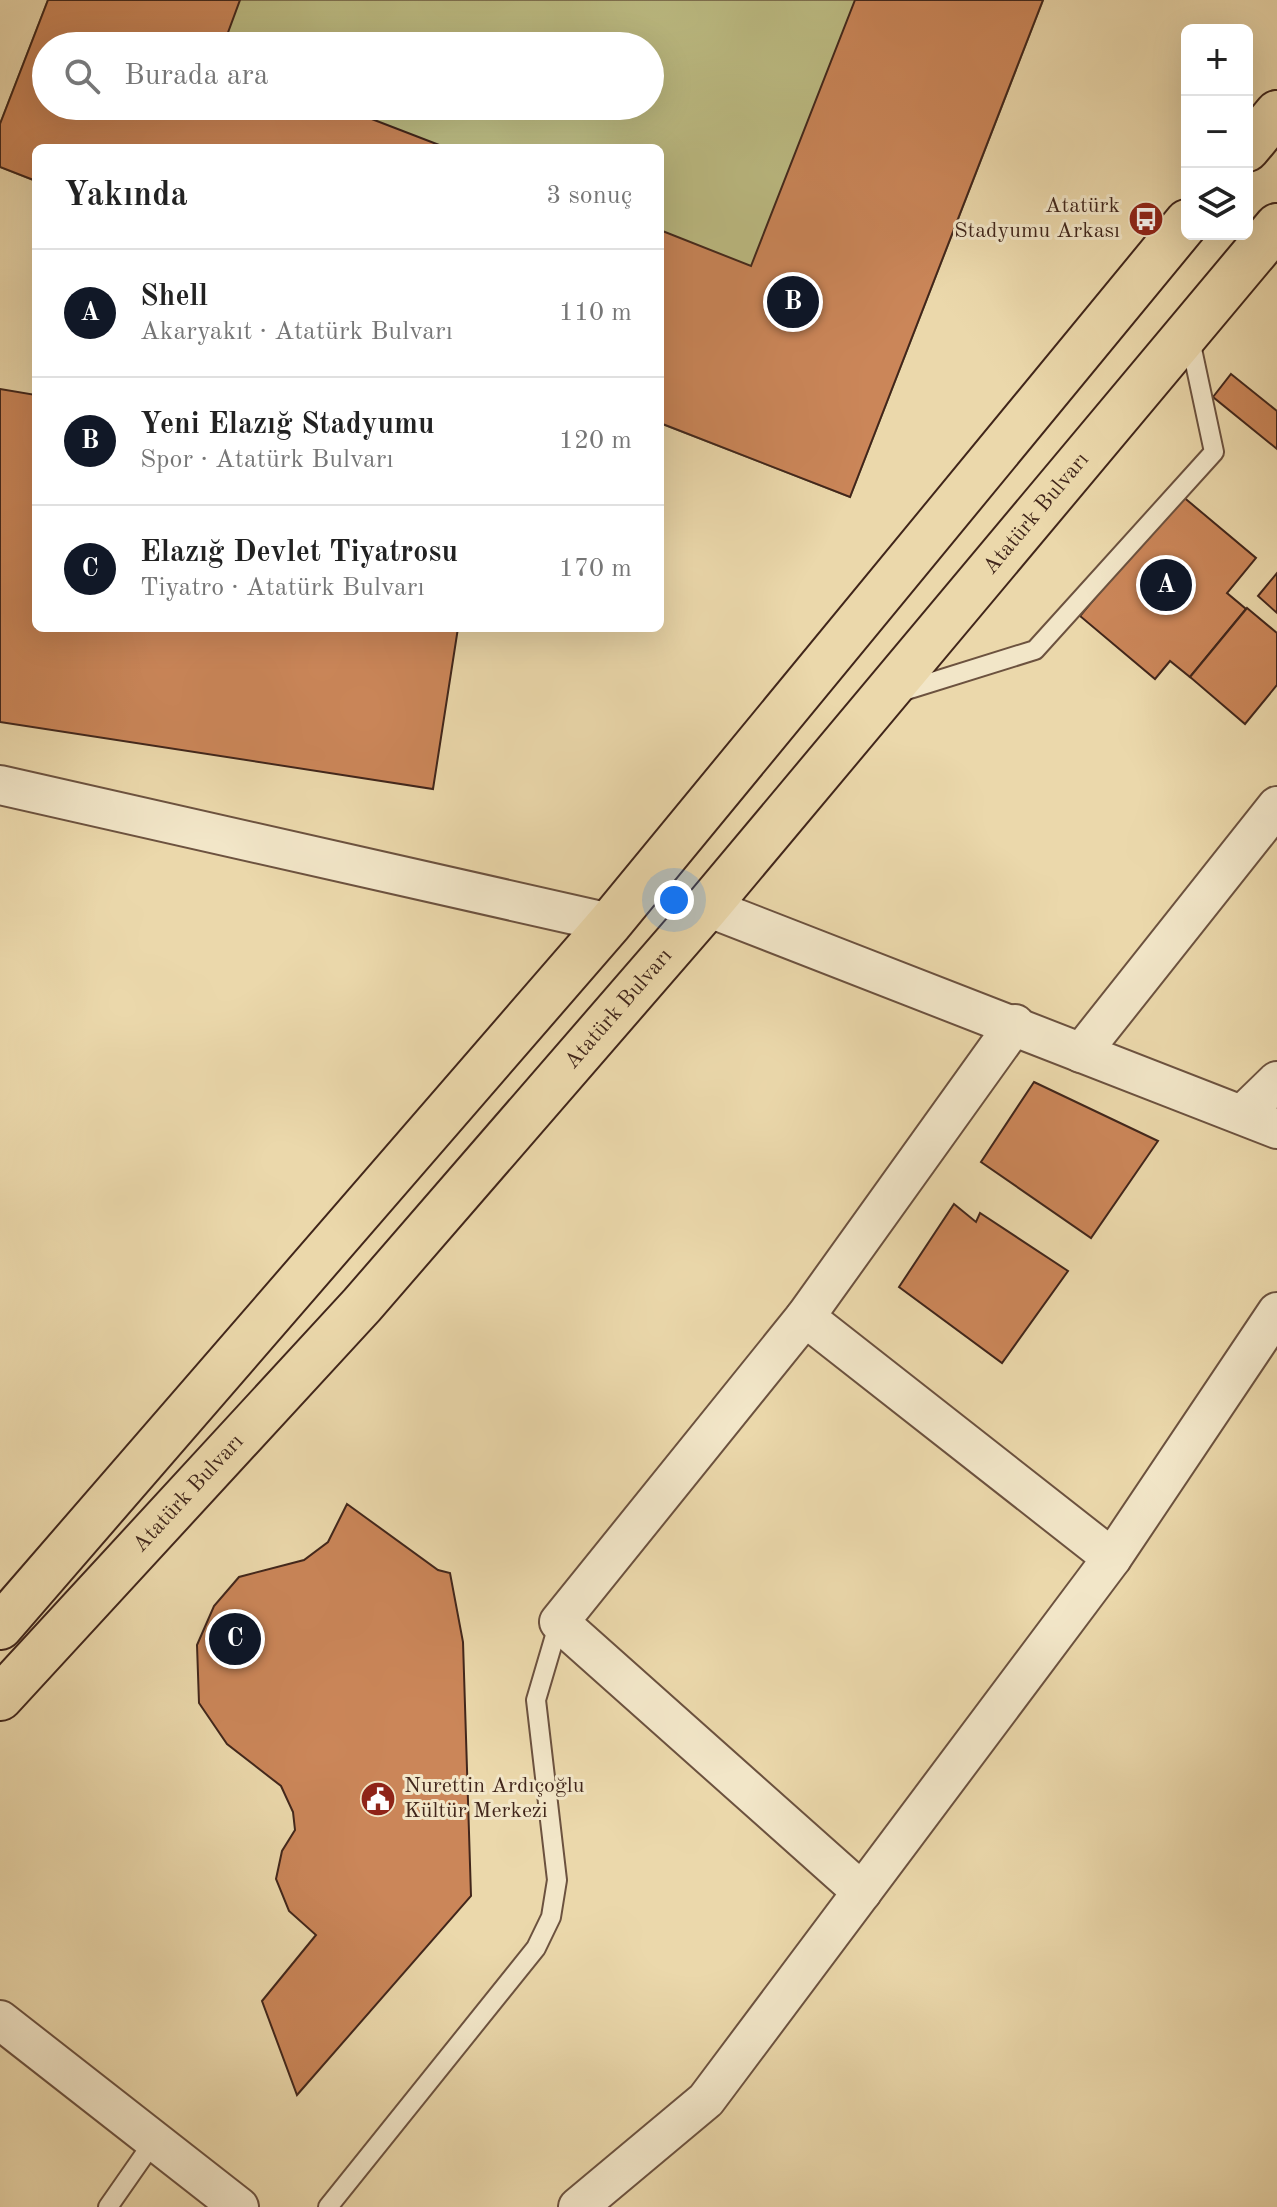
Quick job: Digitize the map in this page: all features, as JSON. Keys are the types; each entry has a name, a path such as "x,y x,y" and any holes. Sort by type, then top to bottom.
{"main road":[{"path":"1253,142 1277,113"},
{"name":"Atatürk Bulvarı","path":"0,1698 362,1305 707,907 1277,226"},
{"path":"0,1627 610,923 1181,229"}],"street":[{"path":"0,785 610,923"},
{"path":"1081,1053 1277,806"},
{"path":"707,907 1260,1121 1277,1081"},
{"path":"862,1892 559,1622 805,1317 1015,1024"},
{"path":"578,2207 706,2100 1112,1558 1277,1312"},
{"path":"805,1317 1112,1558"},
{"path":"0,2020 239,2207"}],"lane":[{"path":"883,697 1035,650 1214,452 1188,332"},
{"path":"328,2207 536,1948 551,1917 557,1880 536,1700 559,1622"},
{"path":"108,2207 154,2141"}],"green space":[{"path":"48,0 1043,0 850,497 664,425 664,144 32,144 32,179 0,167 0,124 32,41 32,120 664,120 664,32 36,32"}],"building":[{"path":"48,0 240,0 228,32 36,32"},
{"path":"855,0 1043,0 850,497 664,425 664,232 751,266"},
{"path":"32,41 32,120 374,120 437,144 32,144 32,179 0,167 0,124"},
{"path":"1231,374 1277,411 1277,449 1213,397"},
{"path":"0,389 32,394 32,632 457,632 433,789 0,722"},
{"path":"1181,495 1256,558 1227,593 1246,609 1190,677 1170,661 1155,679 1080,616"},
{"path":"1277,573 1277,613 1258,596"},
{"path":"1247,608 1277,633 1277,685 1245,724 1190,677"},
{"path":"1034,1082 1158,1141 1091,1238 981,1162"},
{"path":"954,1204 976,1222 980,1213 1068,1271 1002,1363 899,1287"},
{"name":"Nurettin Ardıçoğlu Kültür Merkezi","path":"347,1504 438,1570 450,1573 463,1642 471,1896 297,2095 262,2001 316,1935 289,1911 276,1879 282,1851 295,1830 293,1812 281,1786 227,1744 199,1703 197,1645 214,1606 239,1577 304,1560 328,1542"}],"place":[{"name":"Atatürk Stadyumu Arkası","path":"1146,219"},
{"name":"Yeni Elazığ Stadyumu","path":"793,302"},
{"name":"Shell","path":"1166,585"},
{"name":"Elazığ Devlet Tiyatrosu","path":"235,1639"},
{"name":"Nurettin Ardıçoğlu Kültür Merkezi","path":"378,1799"}]}
